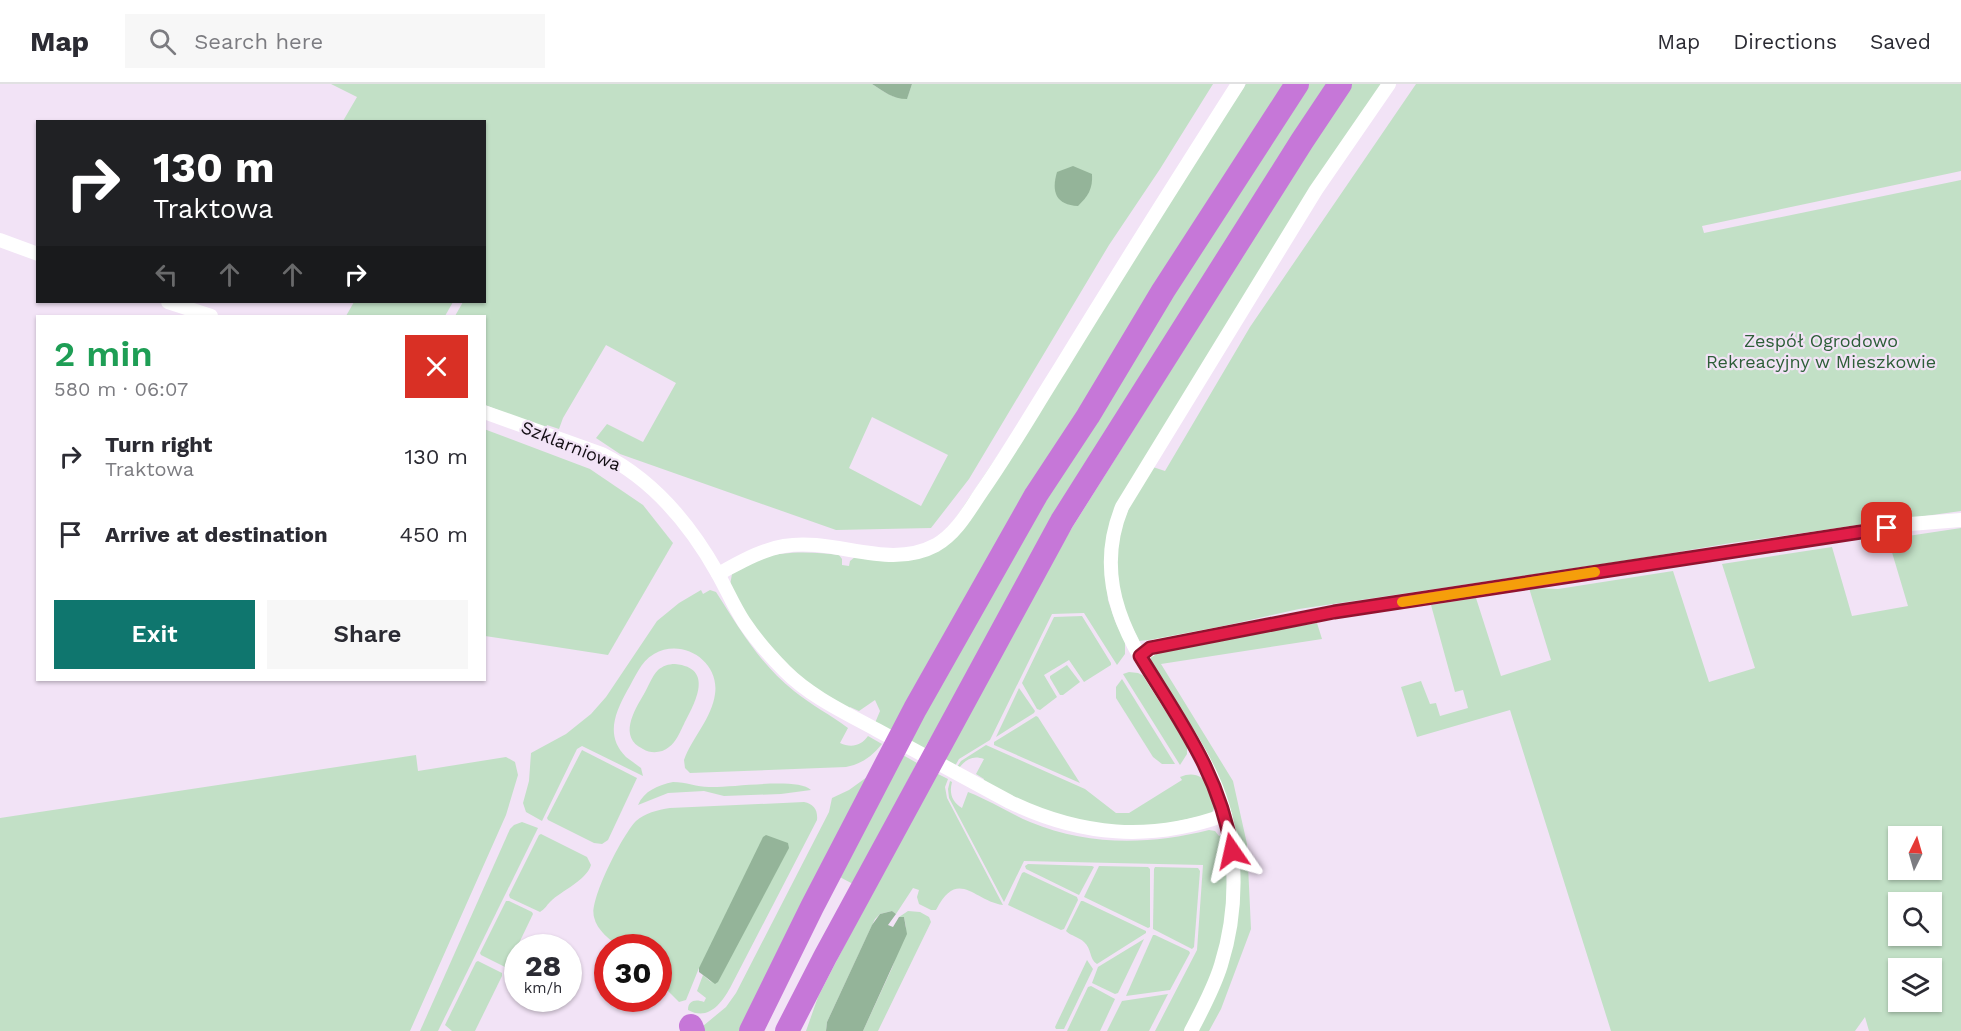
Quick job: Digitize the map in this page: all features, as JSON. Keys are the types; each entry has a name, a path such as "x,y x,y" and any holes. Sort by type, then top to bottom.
{"highway":[{"path":"751,1031 812,907 915,709 1036,495 1297,84"},
{"path":"787,1031 1062,520 1295,151 1340,84"},
{"path":"867,769 915,709"},
{"path":"799,1031 825,957"}],"street":[{"path":"718,574 746,559 785,546 812,546 890,556 924,550 947,537 958,526 1003,461 1126,259 1238,84"},
{"path":"1191,1031 1216,980 1229,931 1233,902 1233,866 1225,815 1204,763 1130,639 1117,611 1110,576 1112,541 1122,507 1316,190 1389,84"},
{"path":"0,240 36,253"},
{"path":"171,303 208,315"},
{"name":"Szklarniowa","path":"486,413 602,454 633,472 658,492 683,521 718,574 748,629 788,674 820,698 873,728 1032,813 1063,823 1093,830 1154,832 1188,826 1225,815"},
{"path":"1140,656 1156,646 1334,612 1910,524 1961,520"}],"green space":[{"path":"331,84 872,84 889,94 907,98 912,84 1213,84 1109,245 969,479 931,528 836,530 620,454 596,438 607,424 643,442 676,383 606,345 563,418 559,429 547,425 546,429 486,405 486,315 456,315 462,303 486,303 486,120 344,120 357,97","holes":["872,417 948,455 921,506 849,468"]},
{"path":"1246,84 1287,84 891,731 875,723 880,711 875,700 859,711 850,707 849,710 822,693 796,674 762,639 730,585 732,574 756,560 783,554 839,555 842,565 849,566 850,561 855,557 933,552"},
{"path":"1307,84 1329,84 924,749 908,741 1076,448"},
{"path":"1350,84 1383,84 1116,507 1108,536 1105,566 1108,600 1125,642 1125,654 1117,665 1084,613 1052,614 990,740 959,759 955,766 941,758 1040,579"},
{"name":"Zespół Ogrodowo Rekreacyjny w Mieszkowie","path":"1416,84 1961,84 1961,171 1702,226 1704,233 1961,180 1961,511 1731,543 1299,609 1175,637 1139,641 1120,602 1116,556 1122,525 1131,503 1153,467 1165,471 1250,327"},
{"path":"353,303 452,303 446,315 347,315"},
{"path":"486,430 590,469 643,505 673,543 608,655 486,636"},
{"path":"1961,528 1961,1031 1869,1031 1865,1017 1855,1031 1611,1031 1510,710 1417,737 1401,687 1421,681 1430,704 1436,703 1440,716 1468,708 1463,690 1455,692 1431,605 1476,598 1501,676 1551,660 1529,588 1558,589 1673,571 1709,682 1755,668 1722,564 1832,547 1852,616 1908,606 1888,539"},
{"path":"701,590 703,594 710,590 716,592 750,644 770,669 801,696 848,728 840,743 856,745 868,736 882,744 866,759 846,767 690,773 685,768 684,760 710,711 715,694 715,682 712,671 697,655 687,650 665,649 649,657 641,666 623,699 614,724 614,733 620,749 626,757 641,768 643,776 582,746 577,749 542,821 526,812 523,803 529,781 531,753 566,734 591,714 606,697 657,621 679,603"},
{"path":"1082,616 1111,665 1084,682 1069,660 1044,675 1057,697 1040,710 1037,709 1022,683 1054,617"},
{"path":"1317,623 1322,639 1161,664 1233,781 1247,844 1251,929 1221,1009 1209,1031 1196,1031 1217,991 1234,836 1151,664 1151,655 1153,652"},
{"path":"675,664 695,672 699,688 697,697 674,742 663,751 649,752 635,744 631,738 630,723 656,672 664,666"},
{"path":"1067,665 1080,682 1060,695 1050,676"},
{"path":"1129,672 1146,677 1187,742 1187,754 1180,765 1123,674"},
{"path":"1122,679 1175,764 1162,764 1153,757 1116,698 1116,687"},
{"path":"1019,688 1035,711 996,737"},
{"path":"1036,716 1080,783 994,745 994,742"},
{"path":"986,745 1085,789 1116,813 1129,813 1182,780 1180,777 1188,775 1201,777 1206,781 1213,793 1215,807 1211,814 1151,827 1101,826 1040,811 983,782 984,779 976,774 984,759 976,757 964,762 959,768 957,767 961,761"},
{"path":"582,750 637,778 608,840 602,844 594,843 547,818"},
{"path":"901,754 917,763 853,884 836,875"},
{"path":"416,755 418,771 506,757 515,762 518,775 506,815 410,1031 0,1031 0,818"},
{"path":"934,772 948,779 945,787 947,798 1003,905 959,888 944,897 936,910 931,910 919,904 917,897 919,890 913,888 896,914 892,911 880,914 875,919 827,1022 826,1031 806,1031 818,997"},
{"path":"867,777 739,1031 701,1031 703,1026 726,1007 736,993 829,812 832,798 849,790"},
{"path":"950,781 952,782 952,797 962,808 968,792 1030,822 1074,835 1119,841 1164,838 1209,830 1215,831 1219,836 1223,834 1227,888 1221,941 1209,983 1185,1031 1155,1031 1197,950 1203,865 1024,861 1004,902 949,798"},
{"path":"673,782 709,787 792,784 811,790 781,794 724,796 704,791 668,793 638,805 652,789"},
{"path":"804,802 815,808 817,813 817,820 730,988 718,1005 708,1012 695,1013 688,1010 691,1002 704,1002 706,998 697,991 703,975 712,983 699,968 686,1000 679,1002 672,995 672,934 604,934 594,917 597,897 608,868 630,828 643,816 670,808"},
{"path":"522,822 538,828 438,1031 420,1031 510,829"},
{"path":"541,834 587,857 591,865 584,876 540,912 510,898 509,895"},
{"path":"1028,864 1094,867 1079,895 1026,869 1025,866"},
{"path":"1099,866 1148,867 1150,869 1150,927 1084,897"},
{"path":"1155,867 1198,868 1200,871 1192,949 1153,929"},
{"path":"1024,872 1077,897 1078,900 1064,929 1061,930 1008,905"},
{"path":"506,901 532,912 523,934 504,934 504,966 480,953"},
{"path":"1081,901 1146,933 1097,964 1084,942 1066,931"},
{"path":"908,911 920,912 929,917 931,922 878,1031 863,1031 892,968 906,927 904,917 899,917"},
{"path":"1153,935 1190,953 1170,990 1126,996"},
{"path":"1144,939 1118,993 1115,994 1092,983 1098,967"},
{"path":"1087,960 1093,969 1064,1029 1056,1029 1055,1027"},
{"path":"478,961 502,973 502,976 475,1031 452,1031 445,1025"},
{"path":"1091,986 1115,999 1100,1031 1067,1031 1088,987"},
{"path":"1168,994 1149,1031 1107,1031 1122,1001"}],"shaded area":[{"path":"872,84 912,84 907,99 902,99"},
{"path":"1073,166 1092,174 1089,192 1078,206 1060,200 1055,191 1057,172"},
{"path":"766,835 788,843 789,848 715,984 699,972 699,968"},
{"path":"892,911 896,914 888,925 893,927 899,917 904,917 907,934 863,1031 826,1031 827,1022 872,925 880,914"}],"slow traffic":[{"path":"1402,602 1595,572"}],"route":[{"path":"1232,851 1225,815 1216,788 1193,742 1140,656 1150,648 1334,612 1887,528"}]}
